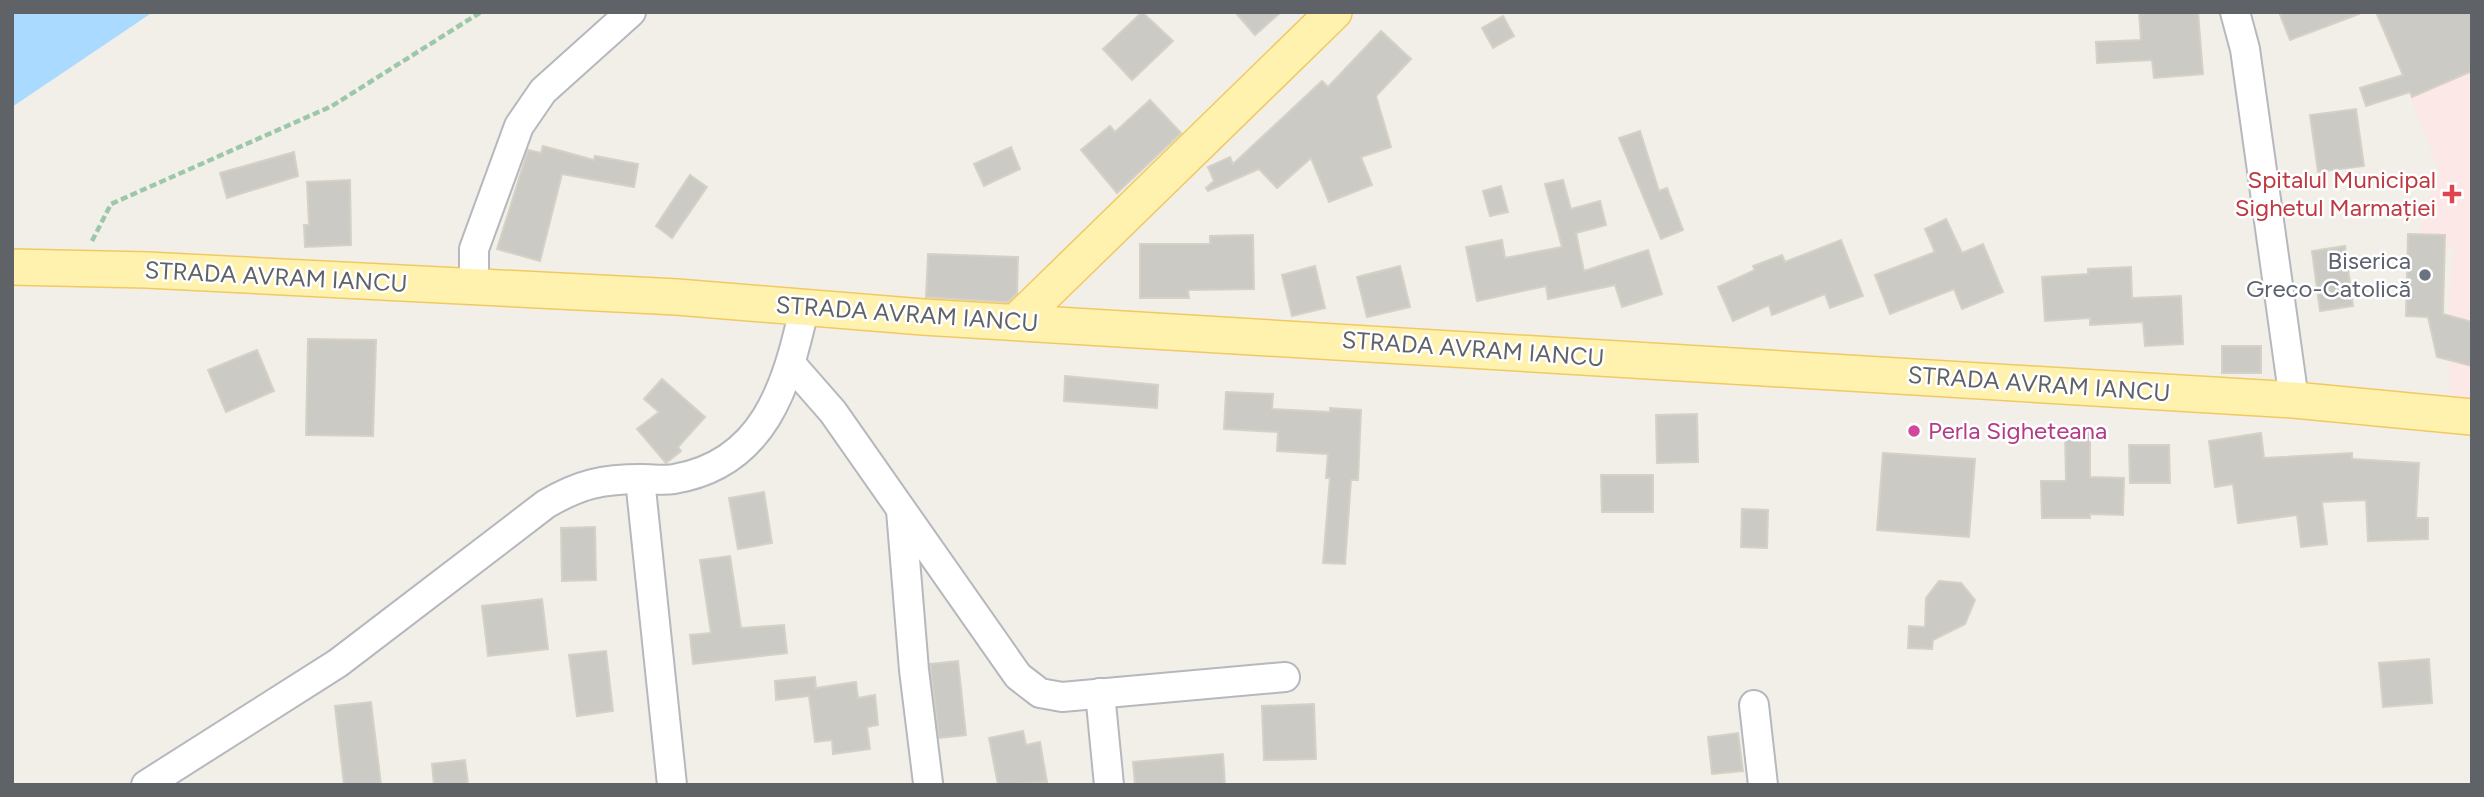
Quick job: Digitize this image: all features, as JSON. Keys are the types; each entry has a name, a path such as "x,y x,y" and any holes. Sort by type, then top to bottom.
{"main road":[{"path":"1017,321 1334,12"},
{"name":"STRADA AVRAM IANCU","path":"12,267 79,267 677,297 804,309 2294,400 2471,417"}],"street":[{"path":"474,288 474,249 519,126 543,91 606,38 631,12"},
{"path":"2235,12 2245,49 2294,400"},
{"path":"146,785 338,663 546,504 584,485 684,476 716,465 741,449 766,421 791,364 804,309"},
{"path":"791,364 833,412 1018,676 1040,693 1062,696 1285,677"},
{"name":"STRADA AVRAM IANCU","path":"2471,417 2472,425"},
{"path":"640,479 672,785"},
{"path":"901,508 914,670 928,783"},
{"path":"1100,693 1109,785"},
{"path":"1754,705 1763,785"}],"path":[{"path":"79,267 111,204 332,106 481,12"}],"shaded area":[{"name":"Spitalul Municipal Sighetul Marmației","path":"2376,12 2472,12 2472,403 2450,402 2449,297 2455,246 2419,244 2423,215 2440,172"}],"water":[{"path":"12,12 153,12 12,107"}],"building":[{"path":"1142,12 1173,41 1132,80 1103,49"},
{"path":"1235,12 1281,12 1255,35"},
{"path":"2139,12 2198,12 2203,74 2154,78 2152,60 2097,63 2096,42 2141,40"},
{"path":"2279,12 2359,12 2359,14 2290,40"},
{"path":"2376,12 2472,12 2472,71 2412,97 2410,92 2366,106 2360,88 2403,75"},
{"path":"1503,16 1514,36 1493,48 1482,28"},
{"path":"1381,31 1411,59 1376,96 1391,147 1361,157 1372,185 1329,202 1311,158 1277,188 1259,169 1208,191 1206,188 1214,181 1208,167 1230,157 1233,164 1322,81 1328,87"},
{"path":"1150,100 1181,133 1117,193 1081,150 1110,126 1115,132"},
{"path":"2356,109 2364,166 2318,172 2310,115"},
{"path":"1640,131 1659,191 1667,188 1683,230 1661,239 1619,138"},
{"path":"543,146 594,160 595,156 638,164 634,187 562,174 540,261 497,249 528,150 541,153"},
{"path":"1011,147 1020,169 984,186 974,164"},
{"path":"294,152 298,176 227,198 220,173"},
{"path":"690,175 707,187 672,238 656,226"},
{"path":"350,180 351,245 305,247 304,225 309,225 307,182"},
{"path":"1563,180 1571,209 1600,201 1606,225 1576,233 1584,271 1648,250 1662,294 1622,307 1615,285 1548,299 1546,286 1477,301 1466,247 1502,240 1505,258 1562,247 1545,184"},
{"path":"1501,186 1508,212 1490,216 1483,191"},
{"path":"1946,219 1962,253 1983,244 2003,292 1962,309 1954,289 1890,314 1875,275 1935,252 1925,229"},
{"name":"Biserica Greco-Catolică","path":"2408,234 2445,235 2443,314 2472,322 2472,366 2437,357 2428,317 2406,316"},
{"path":"1253,235 1254,289 1188,290 1189,298 1140,298 1140,244 1210,244 1210,236"},
{"path":"1841,240 1863,296 1830,308 1825,294 1772,315 1769,305 1733,321 1718,287 1755,270 1753,266 1782,255 1785,262"},
{"path":"2345,246 2353,306 2320,311 2312,251"},
{"path":"928,254 1018,257 1017,293 1008,302 926,297"},
{"path":"1315,266 1325,308 1292,316 1282,275"},
{"path":"1400,266 1410,307 1367,317 1357,277"},
{"path":"2131,267 2132,298 2181,296 2183,344 2145,346 2143,322 2090,325 2090,318 2045,321 2042,277 2088,274 2088,269"},
{"path":"308,339 376,340 373,436 306,435"},
{"path":"2222,346 2261,346 2261,373 2222,373"},
{"path":"257,350 274,391 226,412 208,370"},
{"path":"1065,376 1158,385 1157,408 1064,401"},
{"path":"662,379 705,417 678,447 681,451 666,463 637,429 659,412 644,399"},
{"path":"1226,392 1273,394 1272,409 1330,412 1330,408 1361,410 1358,480 1351,480 1345,564 1323,563 1330,478 1326,478 1328,454 1277,451 1278,432 1224,429"},
{"path":"1697,414 1698,462 1657,463 1656,415"},
{"path":"2065,432 2090,432 2090,477 2124,478 2123,515 2090,514 2090,518 2042,518 2041,481 2066,481"},
{"path":"2261,433 2264,458 2352,453 2352,459 2419,463 2416,518 2428,518 2428,539 2368,541 2366,500 2322,502 2327,544 2301,547 2297,515 2238,523 2233,484 2215,487 2209,441"},
{"path":"2129,445 2169,445 2170,483 2130,483"},
{"path":"1883,453 1975,459 1969,537 1877,530"},
{"path":"1601,475 1653,475 1653,512 1602,512"},
{"path":"764,492 772,543 738,549 729,498"},
{"path":"1742,509 1768,510 1767,548 1741,547"},
{"path":"595,527 596,580 562,581 561,528"},
{"path":"730,556 741,628 784,625 787,653 693,664 690,635 711,633 700,560"},
{"path":"1939,581 1961,583 1975,600 1965,624 1933,640 1932,649 1908,648 1909,626 1925,627 1926,598"},
{"path":"542,599 548,649 488,656 482,606"},
{"path":"606,651 613,711 577,716 569,655"},
{"path":"2429,659 2432,703 2383,707 2379,663"},
{"path":"958,661 966,735 939,738 930,664"},
{"path":"815,677 816,688 856,682 858,698 875,695 878,725 867,727 870,749 833,754 832,740 815,742 809,696 776,700 775,681"},
{"path":"371,702 381,785 344,785 335,706"},
{"path":"1314,704 1316,759 1264,760 1262,706"},
{"path":"1023,731 1026,745 1040,742 1047,782 998,785 989,738"},
{"path":"1738,733 1743,771 1712,774 1708,737"},
{"path":"1223,754 1225,785 1135,785 1133,762"},
{"path":"465,760 468,785 434,785 432,764"}],"place":[{"name":"Spitalul Municipal Sighetul Marmației","path":"2452,194"},
{"name":"Biserica Greco-Catolică","path":"2425,275"},
{"name":"Perla Sigheteana","path":"1914,431"}]}
